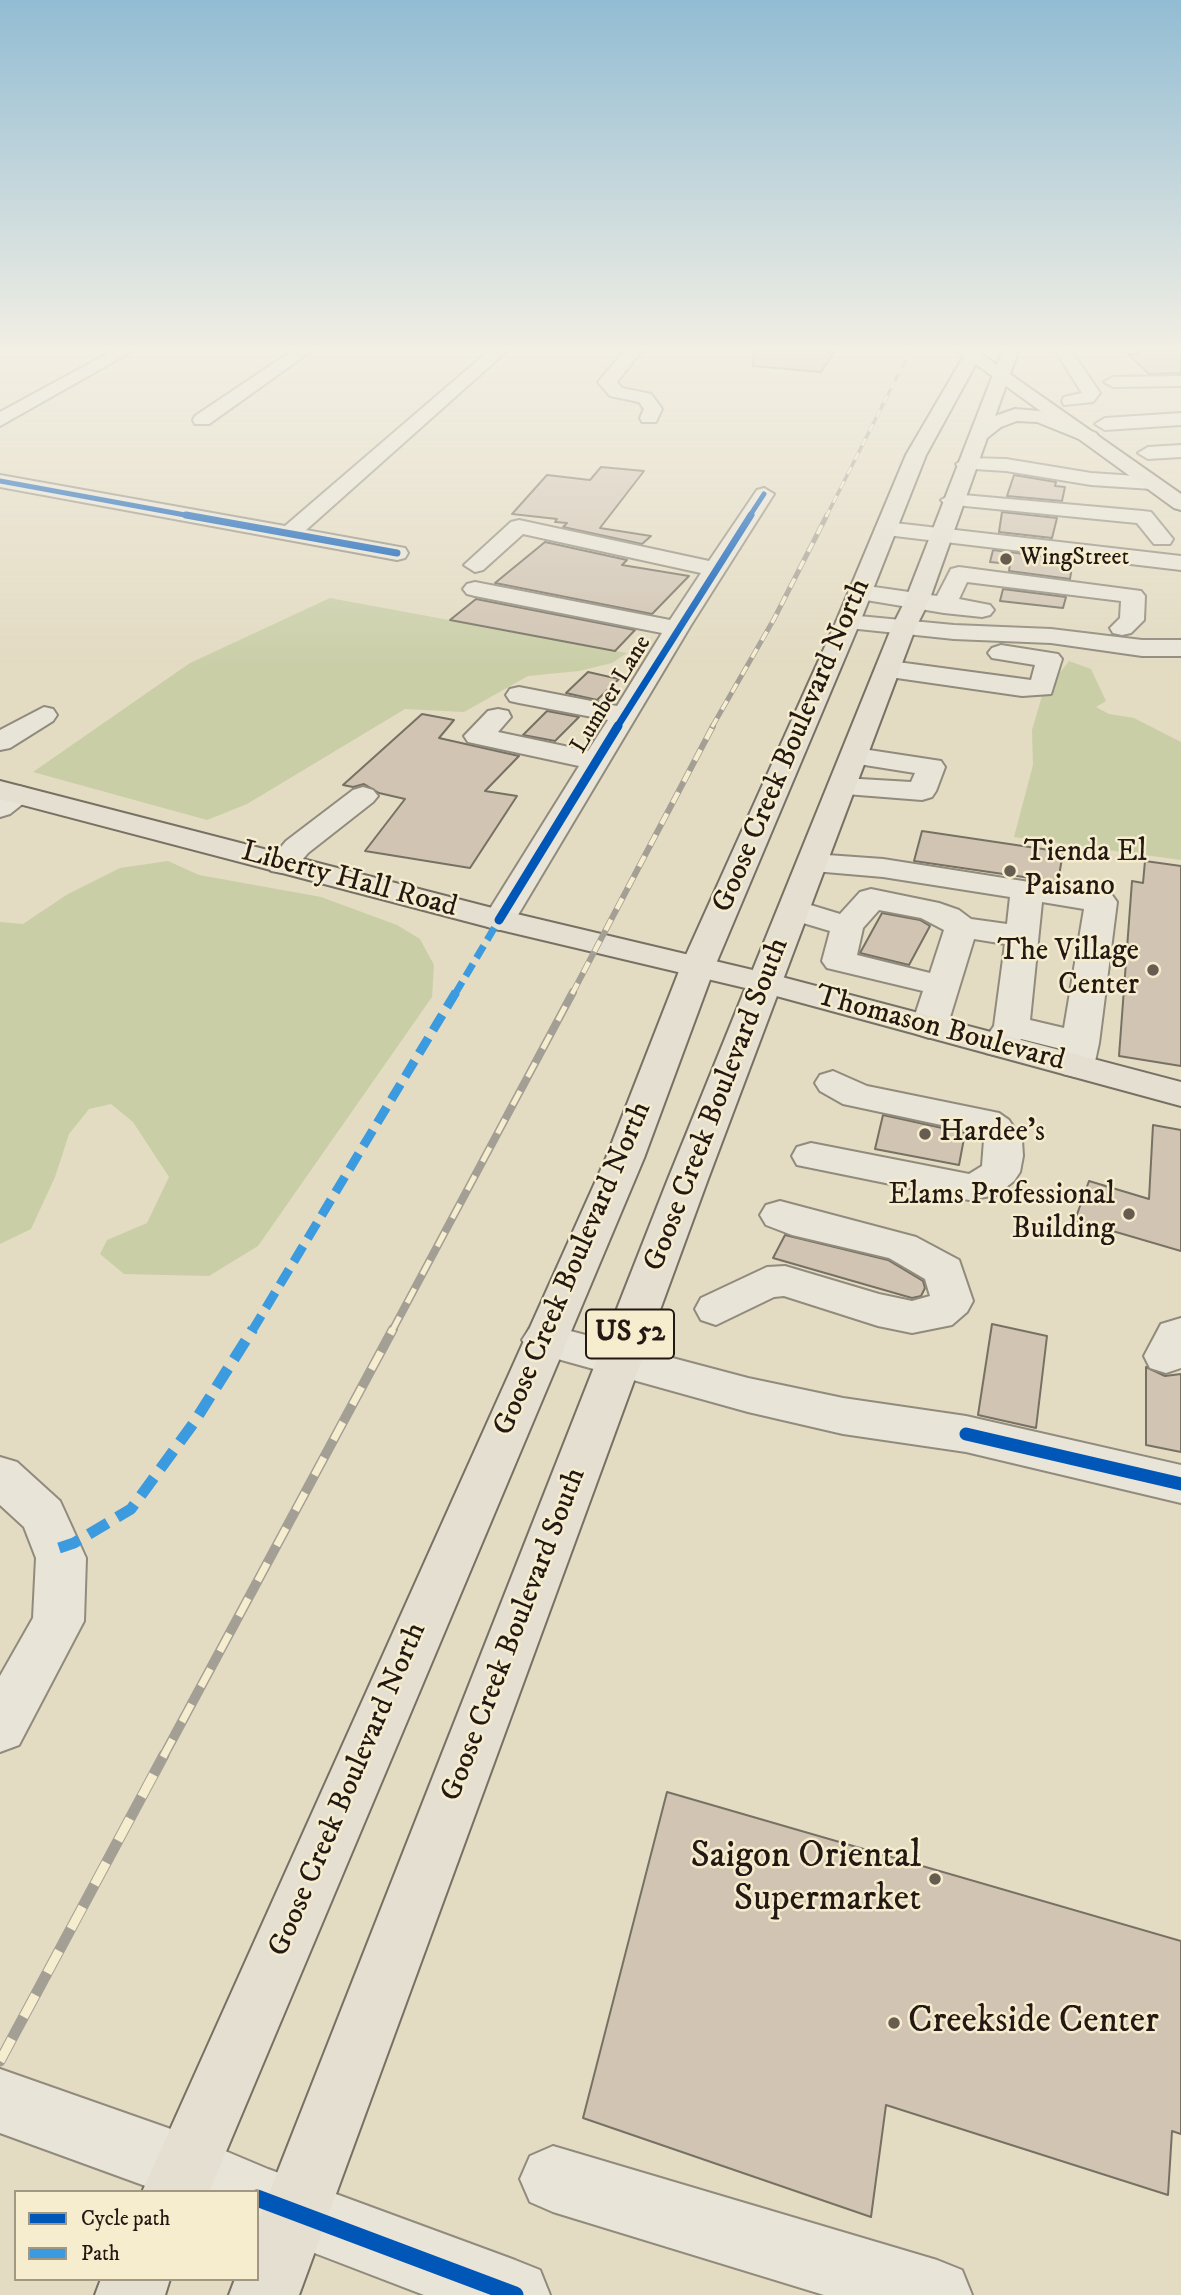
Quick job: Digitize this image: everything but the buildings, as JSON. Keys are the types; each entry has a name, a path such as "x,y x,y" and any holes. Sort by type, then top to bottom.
{"main road":[{"name":"Goose Creek Boulevard North","path":"180,2179 625,1158 698,966 854,607 916,456"},
{"name":"Goose Creek Boulevard South","path":"264,2295 265,2201 620,1361 890,669 956,527 970,456"},
{"path":"956,527 982,456"},
{"path":"1115,456 1181,504"},
{"path":"1152,456 1181,475"},
{"name":"Liberty Hall Road","path":"6,798 282,864 499,920 698,966"},
{"name":"Thomason Boulevard","path":"698,966 929,1027 1005,1036 1079,1055 1181,1094"}],"street":[{"path":"291,532 378,456"},
{"path":"0,481 397,553"},
{"path":"1071,484 1068,496 1157,505 1181,504"},
{"path":"854,607 956,527 1071,484 1152,484"},
{"name":"Lumber Lane","path":"499,920 591,760 624,715 764,494"},
{"path":"956,527 1143,517 1172,538"},
{"path":"886,529 1124,520 1135,525 1133,539"},
{"path":"677,629 475,577 519,527 716,569"},
{"path":"956,527 1133,539 1172,538"},
{"path":"956,527 1181,563"},
{"path":"956,527 1099,601 1133,596 1132,621 1122,628"},
{"path":"956,527 1122,628 1180,648"},
{"path":"940,676 953,640 956,527"},
{"path":"953,640 1001,632 1142,648 1180,648"},
{"path":"890,669 1022,688 1042,688 1049,659 953,640"},
{"path":"519,695 624,715"},
{"path":"0,742 44,715"},
{"path":"498,717 478,736 591,760"},
{"path":"530,773 591,760"},
{"path":"282,864 297,847 363,796"},
{"path":"813,863 883,868 1101,902 1079,1055"},
{"path":"1005,1036 1027,890"},
{"path":"943,986 839,961 847,926 871,899 928,910 948,917 961,928 1022,936"},
{"path":"794,910 847,926"},
{"path":"929,1027 961,928"},
{"path":"811,1156 969,1187 982,1186 1000,1172 1004,1156 1003,1140 996,1129 986,1122 856,1096 833,1083"},
{"path":"716,1309 767,1282 785,1281 878,1310 912,1317 937,1314 952,1301 944,1271 901,1247 792,1221 780,1215"},
{"path":"544,1340 843,1416 966,1434 1181,1484"},
{"path":"0,1476 43,1515 61,1558 58,1621 0,1727"},
{"path":"0,2101 180,2179 222,2190"},
{"path":"553,2179 937,2295"},
{"path":"265,2201 514,2295"}],"green space":[{"path":"330,598 627,653 612,663 579,671 528,676 464,712 405,709 247,804 207,820 33,772 190,663"},
{"path":"1069,661 1091,669 1106,701 1096,707 1109,714 1134,718 1181,742 1181,860 1014,837 1033,765 1032,730 1042,696"},
{"path":"168,861 199,875 321,897 397,925 420,939 434,965 432,997 258,1246 209,1276 124,1274 100,1254 107,1240 147,1223 169,1177 133,1122 111,1104 89,1109 69,1134 55,1177 31,1229 0,1244 0,922 23,924 68,894 120,868"}],"railway":[{"path":"826,517 857,456"},
{"path":"712,727 774,619 827,515"},
{"path":"572,994 713,726"},
{"path":"392,1331 573,992"},
{"path":"163,1757 393,1329"},
{"path":"0,2061 164,1755"}],"marked path":[{"path":"59,1548 74,1543 131,1509 193,1424 276,1294 499,920"}],"cycle path":[{"path":"0,481 397,553"},
{"path":"499,920 679,625 764,494"},
{"path":"966,1434 1181,1484"},
{"path":"259,2199 515,2295"}],"place":[{"name":"WingStreet","path":"1006,559"},
{"name":"Tienda El Paisano","path":"1010,871"},
{"name":"The Village Center","path":"1153,970"},
{"name":"Hardee's","path":"925,1134"},
{"name":"Elams Professional Building","path":"1129,1214"},
{"name":"Saigon Oriental Supermarket","path":"935,1879"},
{"name":"Creekside Center","path":"894,2023"}]}
